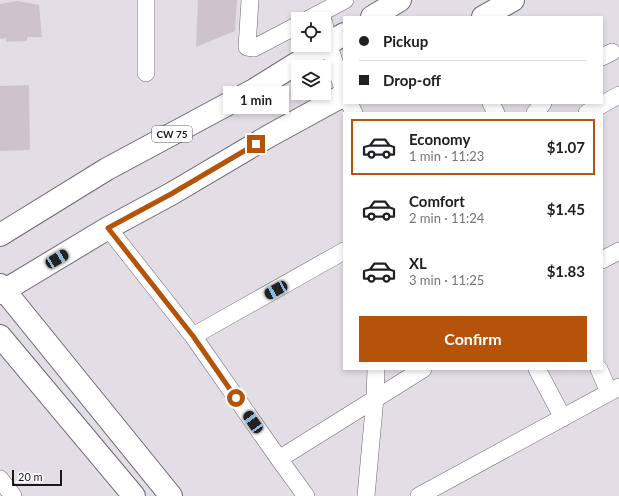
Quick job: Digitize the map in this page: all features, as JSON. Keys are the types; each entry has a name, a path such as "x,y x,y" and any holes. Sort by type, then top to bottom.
{"main road":[{"path":"374,16 400,0"},
{"path":"485,16 513,0"},
{"name":"CW 75","path":"0,235 108,169 254,90 294,52"},
{"path":"171,496 1,289 171,194 269,136 343,96"},
{"path":"0,336 134,496"}],"street":[{"path":"146,0 146,73"},
{"path":"250,0 247,47 254,48 291,29"},
{"path":"331,15 345,0"},
{"path":"331,44 343,88"},
{"path":"589,112 619,95"},
{"path":"536,112 542,104"},
{"path":"108,228 193,336 306,496"},
{"path":"603,259 619,251"},
{"path":"193,336 343,252"},
{"path":"366,496 375,398 376,370"},
{"path":"279,459 421,370"},
{"path":"539,370 563,418"},
{"path":"419,496 614,389 600,370"},
{"path":"0,479 13,496"}],"building":[{"path":"198,0 237,0 235,31 196,47"},
{"path":"17,1 39,5 42,37 27,37 27,41 6,42 6,38 0,39 0,4"},
{"path":"29,85 30,150 0,151 0,86"}],"route":[{"path":"236,398 193,336 108,228 171,194 256,144"}]}
